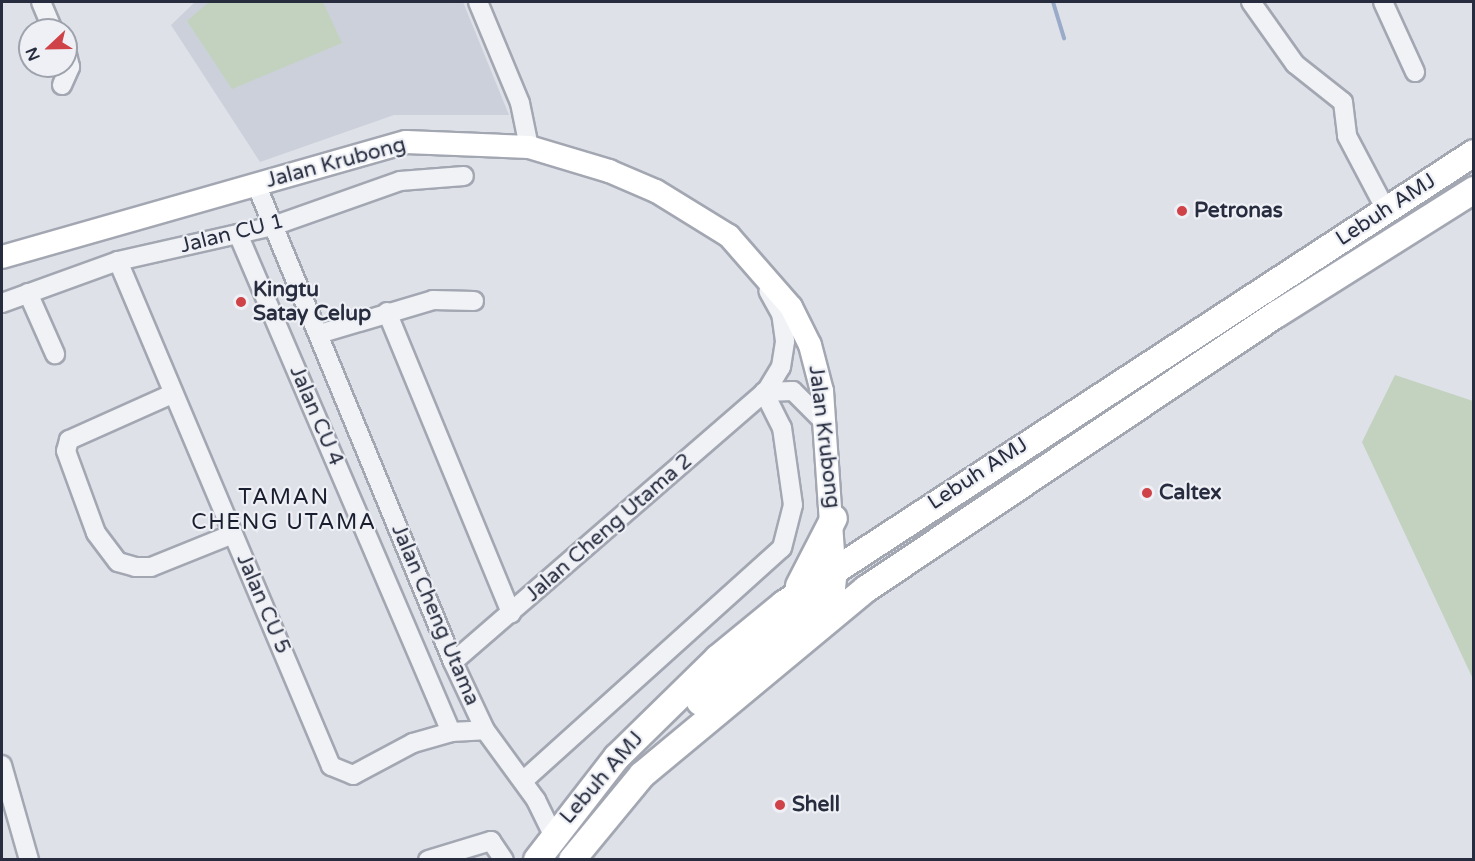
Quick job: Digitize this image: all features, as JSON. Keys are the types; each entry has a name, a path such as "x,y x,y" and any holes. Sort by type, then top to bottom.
{"highway":[{"name":"Lebuh AMJ","path":"537,860 553,835 625,748 758,626 834,568 1464,159 1473,143"},
{"name":"Lebuh AMJ","path":"572,860 599,821 720,705 909,558 1473,190"},
{"path":"834,518 844,537 857,543 877,540"},
{"path":"758,626 802,583 834,518"},
{"path":"599,821 687,714 820,603 832,588 834,568 873,570 909,558"}],"main road":[{"name":"Jalan Krubong","path":"2,257 406,142 470,141 529,147 656,191 741,246 778,288 806,336 827,426 834,518 834,568"}],"street":[{"path":"41,2 48,18"},
{"path":"478,2 520,103 529,147"},
{"path":"1251,2 1295,64 1343,102 1347,136 1386,210"},
{"path":"1383,2 1414,72"},
{"path":"62,85 65,78"},
{"name":"Jalan CU 1","path":"2,303 118,261 273,226 400,181 464,176"},
{"name":"Jalan Cheng Utama","path":"256,184 453,662 485,730 524,781 553,835"},
{"name":"Jalan CU 4","path":"238,234 451,732"},
{"name":"Jalan Cheng Utama 2","path":"453,662 765,392 781,367 785,327 774,299 741,246"},
{"name":"Jalan CU 5","path":"118,261 172,394 331,766 345,775 451,732"},
{"path":"28,293 55,354"},
{"path":"319,334 387,312 444,298 474,301"},
{"path":"387,312 511,613"},
{"path":"524,781 782,548 794,505 782,428 765,392 793,391 827,426"},
{"path":"172,394 69,440 66,451 96,533 118,562 135,567 151,567 233,534"},
{"path":"451,732 485,730"},
{"path":"2,765 29,860"},
{"path":"428,860 491,841 504,860"}],"shaded area":[{"path":"195,2 463,2 509,115 394,115 260,162 171,25"}],"green space":[{"path":"209,2 323,2 342,43 232,89 187,21"},
{"path":"1395,375 1473,401 1473,679 1362,442"}],"waterway":[{"path":"1053,2 1064,38"}],"place":[{"name":"Petronas","path":"1182,211"},
{"name":"Kingtu Satay Celup","path":"241,302"},
{"name":"Caltex","path":"1147,493"},
{"name":"Shell","path":"780,805"}],"district":[{"name":"TAMAN CHENG UTAMA","path":"284,510"}]}
